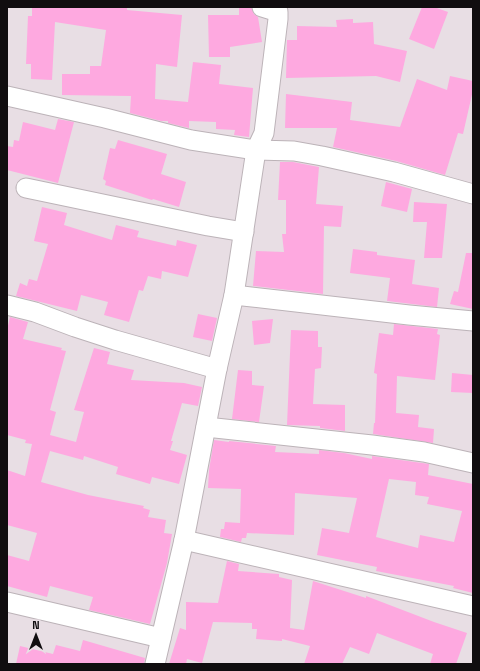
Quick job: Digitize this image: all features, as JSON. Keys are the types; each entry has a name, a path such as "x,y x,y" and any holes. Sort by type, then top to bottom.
{"street":[{"path":"155,664 184,540 217,369 234,295 256,150 264,133 278,12 262,7"},
{"path":"7,96 105,118 191,140 256,150 271,149 301,152 394,172 473,194"},
{"path":"26,188 208,226 244,232"},
{"path":"234,295 473,321"},
{"path":"7,305 35,312 115,340 217,369"},
{"path":"206,427 424,452 473,463"},
{"path":"184,540 473,606"},
{"path":"7,602 162,638"}],"building":[{"path":"32,7 117,7 127,8 127,10 182,15 177,67 156,64 155,99 188,102 193,62 221,65 219,84 253,88 249,137 234,135 235,130 216,129 216,122 189,121 189,128 168,123 168,121 161,121 130,113 131,96 62,95 62,74 90,74 90,66 101,66 106,30 55,22 52,80 31,79 31,64 26,64 28,16 32,16"},
{"path":"239,7 251,7 254,14 258,17 262,42 230,47 230,57 209,57 208,15 239,15"},
{"path":"422,7 434,7 448,12 434,49 409,39"},
{"path":"353,19 353,23 373,22 374,44 407,51 400,82 376,76 286,78 287,40 297,40 297,26 337,27 336,20"},
{"path":"450,76 473,81 473,90 463,134 458,133 445,175 396,161 333,147 337,128 285,128 286,94 352,102 350,120 400,127 417,79 447,90"},
{"path":"58,119 74,122 58,183 7,170 7,146 13,147 14,140 19,141 23,122 55,130"},
{"path":"118,140 167,154 161,174 186,182 179,207 105,185 106,181 103,179 110,148 115,149"},
{"path":"280,162 293,162 319,167 316,204 343,206 341,227 324,226 323,294 253,286 256,251 284,252 282,234 286,234 286,200 278,200"},
{"path":"386,182 412,189 407,212 381,206"},
{"path":"414,202 447,204 442,258 424,258 427,222 413,222"},
{"path":"42,207 67,213 64,225 112,240 116,225 139,231 137,237 176,246 177,240 197,245 188,277 162,271 161,279 148,276 143,291 139,290 129,322 104,315 108,302 81,295 77,311 16,296 20,283 27,286 29,279 37,281 48,244 34,241"},
{"path":"353,249 377,252 377,255 415,260 412,284 439,288 437,307 387,301 390,278 350,273"},
{"path":"466,253 473,253 473,309 450,304 454,291 458,292"},
{"path":"198,314 217,318 212,341 193,337"},
{"path":"10,317 28,322 23,339 62,348 61,350 66,351 50,410 56,412 50,435 76,442 84,412 74,410 94,348 110,352 107,364 134,370 131,380 184,383 202,387 198,406 182,403 171,441 173,441 170,450 187,455 179,484 152,477 150,484 116,474 118,467 84,456 83,460 50,451 41,482 88,495 144,506 143,508 150,510 148,517 166,520 164,533 172,534 167,563 150,624 89,610 93,597 50,586 47,597 7,586 7,555 29,561 37,533 7,525 7,470 25,476 32,444 25,443 26,440 7,435 7,330"},
{"path":"273,319 270,343 254,345 252,321"},
{"path":"394,324 438,329 437,334 440,335 435,380 397,376 396,413 419,415 418,427 434,429 433,443 373,434 375,423 377,374 374,373 379,333 393,335"},
{"path":"291,330 318,331 318,347 322,347 321,368 315,369 313,404 345,405 345,431 320,428 320,426 287,425"},
{"path":"238,370 252,371 252,385 264,386 259,422 232,419"},
{"path":"452,373 473,375 473,393 451,392"},
{"path":"214,440 276,446 275,452 319,454 319,450 344,453 372,459 372,456 429,464 428,475 473,484 473,593 453,588 454,586 376,571 377,567 317,555 322,528 349,533 357,498 295,493 294,535 247,533 246,538 242,538 241,542 220,537 221,529 224,529 225,522 240,523 241,489 208,488 209,470","holes":["389,479 416,482 415,495 429,497 427,504 462,511 454,542 420,535 418,548 376,537"]},
{"path":"227,561 239,564 238,571 279,574 279,577 292,580 290,628 304,630 313,581 366,598 366,596 467,633 456,664 430,664 433,654 377,633 369,654 350,647 342,664 304,664 310,646 282,639 282,641 256,639 257,629 252,629 252,623 213,622 202,663 187,659 186,664 169,664 180,628 186,630 186,602 218,603"},
{"path":"83,640 145,658 144,664 16,664 20,646 53,654 56,645 80,651"}]}
